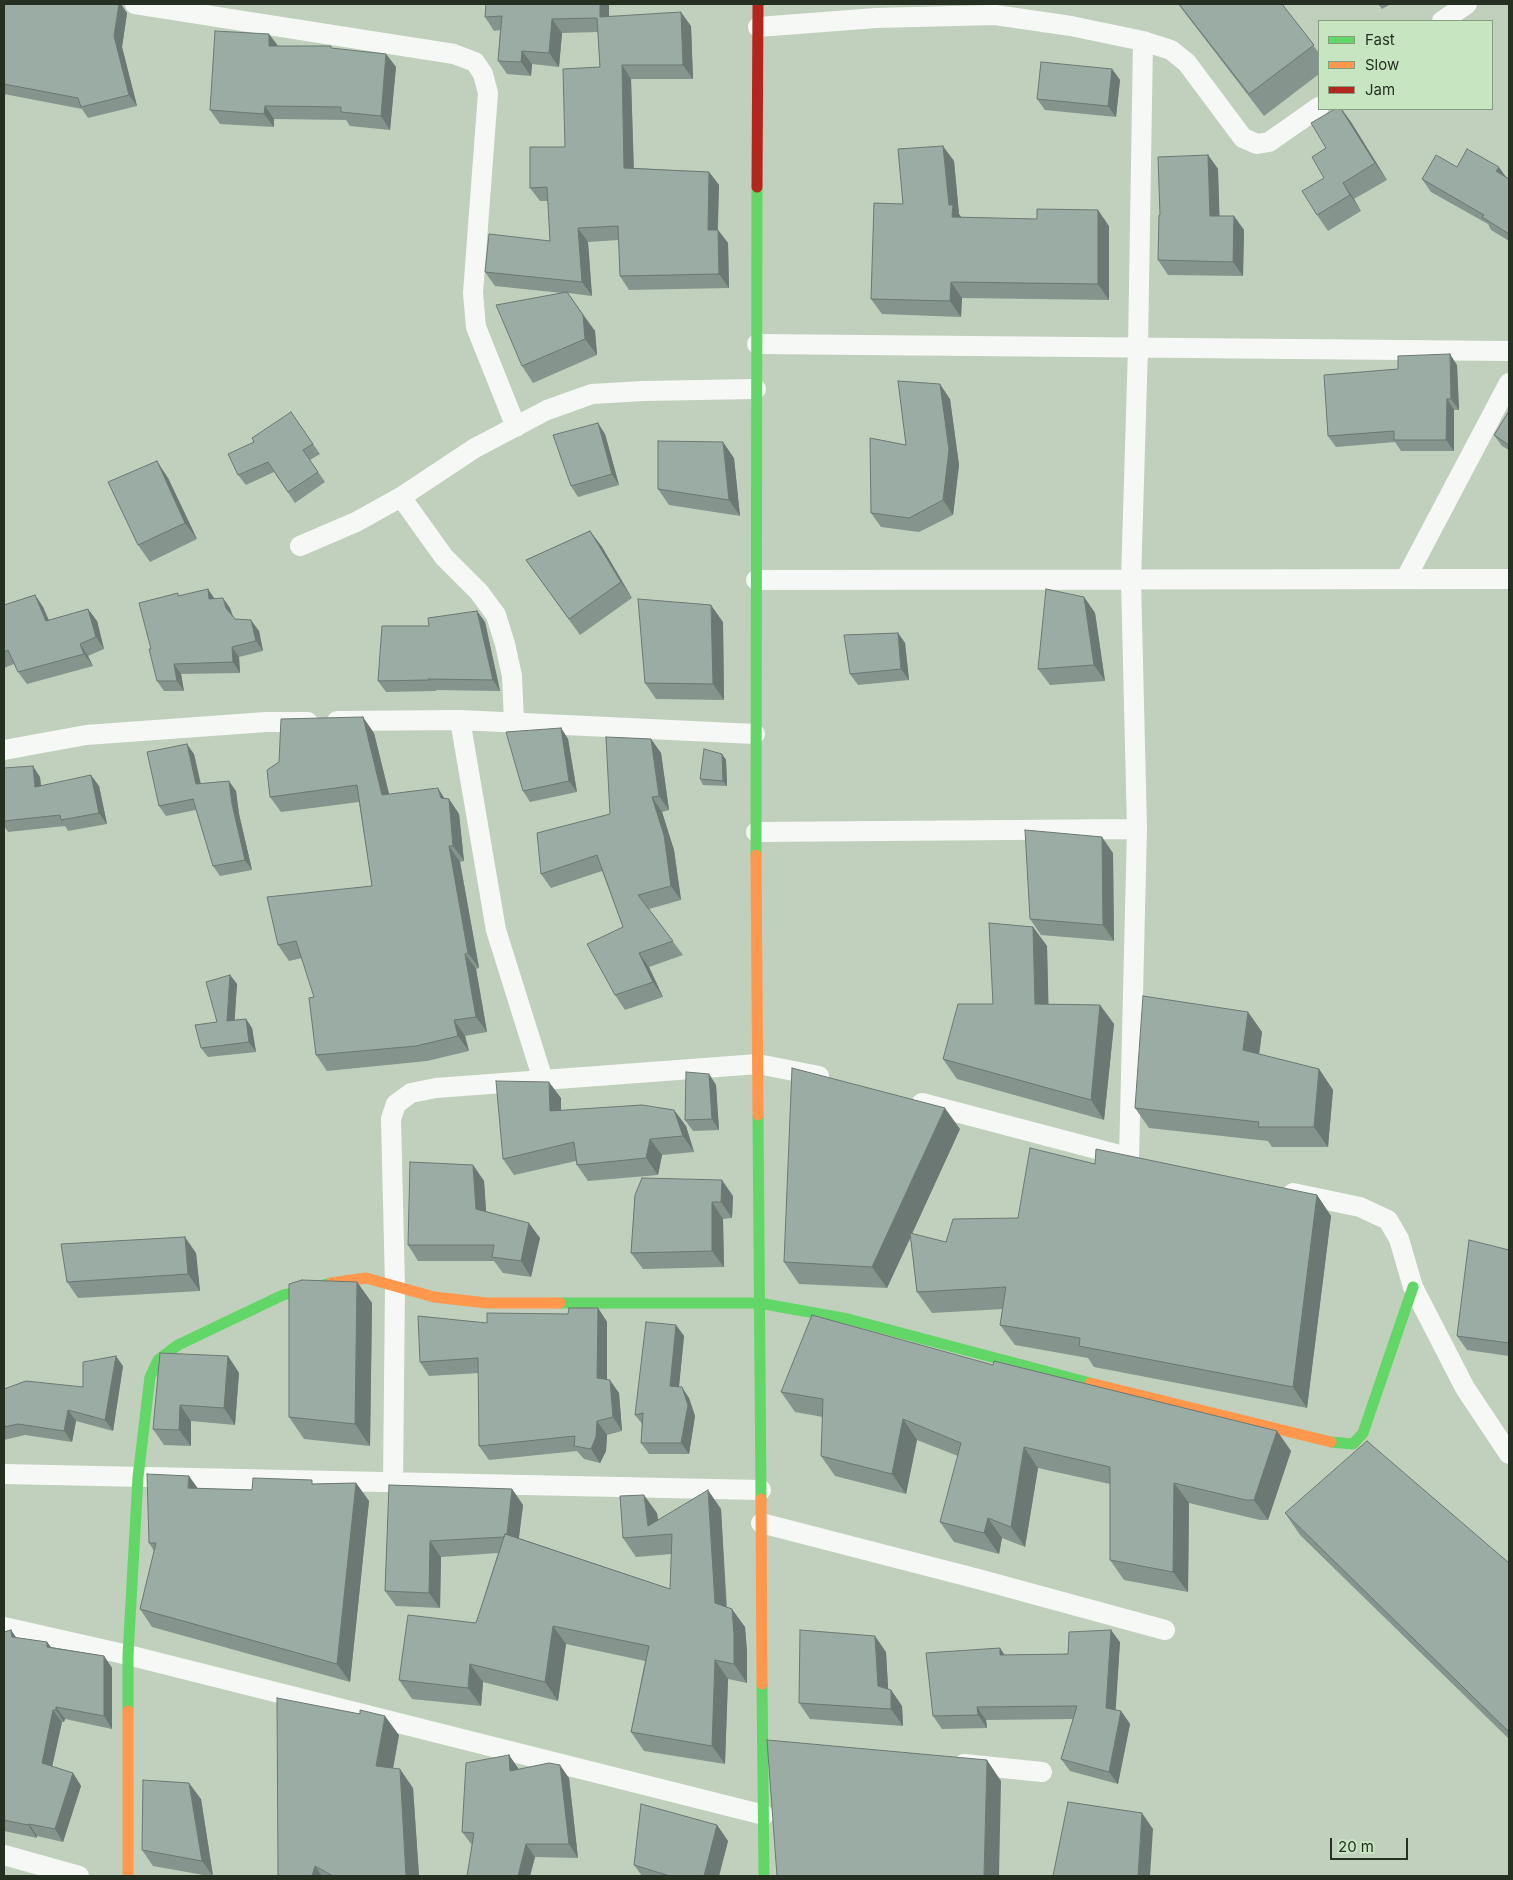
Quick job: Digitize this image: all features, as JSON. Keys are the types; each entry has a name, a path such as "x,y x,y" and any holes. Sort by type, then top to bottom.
{"street":[{"path":"135,4 454,54 475,62 483,74 488,93 473,293 476,327 516,427"},
{"path":"758,4 755,734 761,1523 773,1744 764,1815 764,1876"},
{"path":"1443,20 1467,4"},
{"path":"758,27 876,18 995,16 1072,26 1143,41 1171,50 1187,63 1243,138 1257,144 1269,142 1318,108"},
{"path":"903,1098 1139,1160 1137,829 1131,580 1138,348 1143,41"},
{"path":"757,344 1509,351"},
{"path":"1406,578 1509,382"},
{"path":"300,546 356,522 401,497 474,448 547,410 592,394 643,390 756,389"},
{"path":"401,497 444,557 479,592 496,614 506,644 512,676 514,722"},
{"path":"756,580 1509,579"},
{"path":"4,750 86,735 238,724 460,720 755,734"},
{"path":"460,720 496,930 543,1080"},
{"path":"756,832 1137,829"},
{"path":"393,1482 395,1286 391,1119 396,1104 411,1093 436,1088 758,1064 837,1081"},
{"path":"1273,1188 1360,1207 1388,1220 1399,1239 1413,1287 1465,1388 1509,1454"},
{"path":"128,1876 128,1655 138,1477 150,1376 158,1360 178,1346 283,1296 322,1284 366,1278 434,1297 487,1302 760,1303 848,1319 1152,1399 1337,1443 1353,1444 1363,1433 1413,1287"},
{"path":"4,1474 761,1490"},
{"path":"761,1523 1165,1630"},
{"path":"4,1628 128,1655 764,1815"},
{"path":"946,1762 1042,1772"},
{"path":"4,1855 78,1876"}],"building":[{"path":"5,4 119,4 114,36 129,95 81,107 78,98 4,84"},
{"path":"486,4 600,4 600,17 681,12 683,65 622,65 624,168 709,172 708,230 718,230 719,274 620,276 618,226 578,228 582,282 485,272 489,234 550,241 547,187 530,188 530,147 565,147 563,69 600,67 597,18 552,19 549,53 522,51 521,62 498,61 502,16 485,17"},
{"path":"1179,4 1282,4 1314,45 1249,94"},
{"path":"215,31 269,34 269,46 331,46 331,48 386,54 381,116 341,112 341,107 265,106 264,114 210,110"},
{"path":"1041,62 1112,69 1108,106 1037,99"},
{"path":"1333,110 1342,110 1375,163 1343,183 1350,195 1317,215 1302,191 1324,178 1312,157 1326,148 1311,123"},
{"path":"943,146 949,205 953,205 952,217 1037,219 1037,209 1098,210 1098,284 951,282 950,301 871,299 874,203 903,204 898,149"},
{"path":"1467,149 1499,167 1496,171 1509,179 1509,234 1482,217 1484,215 1422,179 1436,155 1457,167"},
{"path":"1208,155 1210,216 1234,216 1233,262 1158,260 1160,215 1158,157"},
{"path":"567,292 583,315 585,339 522,366 496,305"},
{"path":"1450,354 1451,399 1447,399 1446,440 1394,440 1394,431 1328,436 1324,375 1398,369 1398,356"},
{"path":"898,381 940,384 949,450 943,500 909,518 871,513 870,438 906,445"},
{"path":"1509,411 1509,445 1494,435"},
{"path":"291,412 313,444 303,450 318,472 288,492 268,462 238,475 228,454 254,442 252,438"},
{"path":"598,423 612,474 571,486 553,435"},
{"path":"658,441 723,442 729,500 658,489"},
{"path":"157,461 185,523 138,545 108,482"},
{"path":"590,531 621,582 569,619 526,560"},
{"path":"208,589 209,599 223,598 226,608 235,619 251,620 256,641 232,647 233,662 174,664 177,681 157,681 139,603 178,593 178,596"},
{"path":"1046,589 1084,597 1094,665 1038,669"},
{"path":"35,595 46,621 88,609 96,637 80,644 84,654 18,672 8,650 4,652 4,605"},
{"path":"638,599 711,605 713,684 645,683"},
{"path":"477,611 493,680 428,679 378,681 382,626 429,626 428,618"},
{"path":"898,633 901,669 850,674 844,635"},
{"path":"363,717 382,795 438,788 441,798 449,799 453,846 449,846 468,953 465,954 476,1017 454,1020 458,1036 416,1046 316,1055 309,998 314,997 296,941 278,945 267,897 372,886 357,785 270,797 267,770 279,762 281,719"},
{"path":"561,728 569,781 523,791 506,732"},
{"path":"606,737 651,739 659,796 652,797 664,835 671,886 638,895 673,941 639,953 653,982 615,995 587,944 623,927 597,855 541,874 537,833 610,814"},
{"path":"187,744 196,784 229,781 232,804 245,860 213,866 193,799 159,806 147,752"},
{"path":"704,749 722,754 723,781 700,779"},
{"path":"33,766 35,787 91,775 99,813 61,820 60,815 4,821 4,768"},
{"path":"1025,830 1102,837 1103,925 1030,919"},
{"path":"989,923 1033,927 1035,1004 1100,1005 1091,1100 943,1059 958,1004 993,1004"},
{"path":"230,975 227,1021 246,1019 249,1042 201,1048 195,1025 217,1022 206,982"},
{"path":"1143,996 1248,1012 1243,1050 1319,1069 1314,1127 1258,1127 1259,1122 1135,1108"},
{"path":"792,1068 945,1108 872,1267 784,1262"},
{"path":"686,1072 709,1074 712,1119 685,1120"},
{"path":"496,1081 549,1082 550,1111 642,1105 674,1110 683,1136 650,1139 646,1158 577,1165 574,1142 503,1159"},
{"path":"1030,1148 1095,1164 1096,1149 1317,1195 1293,1387 1079,1346 1080,1338 1000,1325 1006,1287 917,1292 910,1233 946,1242 953,1219 1018,1218"},
{"path":"410,1162 473,1165 476,1209 529,1223 521,1261 492,1257 494,1245 408,1245"},
{"path":"642,1178 722,1180 721,1202 712,1202 712,1251 631,1253 635,1195"},
{"path":"185,1237 188,1274 67,1282 61,1244"},
{"path":"1469,1240 1509,1250 1509,1343 1457,1336"},
{"path":"302,1280 357,1282 355,1424 289,1417 289,1284"},
{"path":"569,1308 598,1308 597,1378 610,1380 613,1417 597,1421 596,1437 591,1449 574,1446 575,1436 479,1446 478,1358 420,1362 418,1316 487,1323 487,1313 568,1314"},
{"path":"812,1315 993,1365 994,1361 1277,1431 1254,1500 1246,1500 1174,1483 1173,1572 1110,1560 1110,1467 1024,1447 1011,1527 988,1518 984,1533 940,1522 961,1443 903,1419 892,1474 821,1456 823,1399 781,1392"},
{"path":"646,1322 676,1325 670,1386 682,1387 688,1405 681,1443 641,1443 643,1413 635,1415"},
{"path":"160,1353 228,1356 224,1408 180,1405 179,1430 153,1429"},
{"path":"116,1356 105,1420 68,1410 64,1431 18,1424 4,1427 4,1389 26,1381 83,1387 83,1362"},
{"path":"1367,1441 1509,1563 1509,1732 1285,1513"},
{"path":"147,1474 189,1476 188,1488 252,1490 253,1478 312,1480 312,1484 356,1483 337,1664 140,1609 156,1543 149,1543"},
{"path":"389,1485 512,1489 507,1534 504,1537 430,1541 429,1593 385,1591"},
{"path":"708,1490 715,1603 732,1609 734,1634 734,1664 715,1660 712,1746 631,1732 649,1646 553,1626 545,1682 470,1664 468,1688 399,1680 408,1615 476,1623 505,1534 670,1589 672,1534 623,1538 620,1496 644,1495 648,1526"},
{"path":"11,1630 12,1637 47,1642 47,1647 104,1656 104,1716 56,1707 56,1710 53,1710 42,1763 73,1773 55,1829 4,1820 4,1632"},
{"path":"800,1630 875,1636 878,1686 891,1690 891,1709 799,1703"},
{"path":"1111,1630 1106,1708 1121,1711 1109,1772 1061,1759 1077,1706 977,1707 978,1715 933,1716 926,1653 1000,1648 1000,1655 1068,1654 1069,1632"},
{"path":"277,1698 360,1714 360,1710 385,1716 376,1766 400,1769 406,1876 333,1876 315,1866 312,1876 278,1875"},
{"path":"767,1740 987,1760 984,1876 777,1876"},
{"path":"509,1755 510,1771 549,1763 560,1765 569,1844 526,1844 518,1876 467,1876 474,1833 462,1832 466,1763"},
{"path":"143,1780 189,1783 202,1861 142,1850"},
{"path":"1068,1802 1142,1813 1138,1876 1053,1876"},
{"path":"641,1804 717,1825 704,1876 670,1876 634,1865"}],"traffic: fast":[{"path":"756,855 757,187"},
{"path":"758,1115 761,1499"},
{"path":"128,1711 128,1655 138,1477 150,1377 158,1360 178,1345 283,1295 331,1283"},
{"path":"1331,1442 1353,1444 1363,1433 1413,1287"},
{"path":"560,1303 759,1303 848,1319 1090,1383"},
{"path":"762,1684 764,1876"}],"traffic: slow":[{"path":"756,855 758,1115"},
{"path":"331,1283 366,1278 434,1297 487,1303 560,1303"},
{"path":"1090,1383 1331,1442"},
{"path":"761,1499 762,1684"},
{"path":"128,1711 128,1876"}],"traffic: jam":[{"path":"757,187 758,4"}]}
